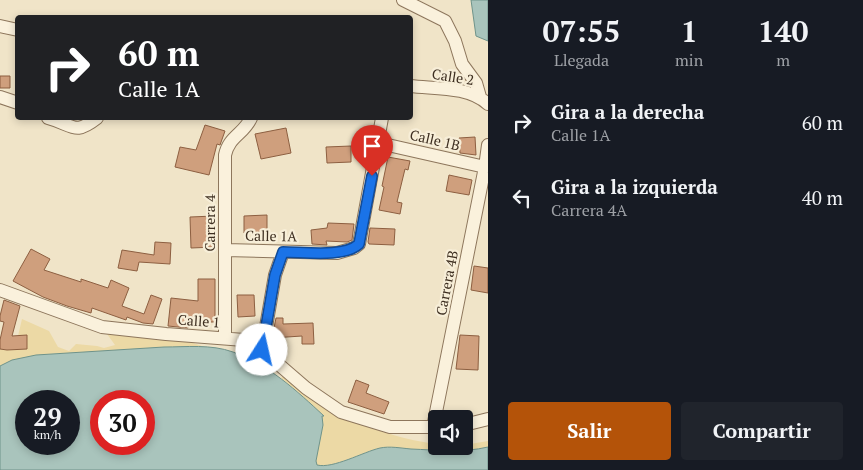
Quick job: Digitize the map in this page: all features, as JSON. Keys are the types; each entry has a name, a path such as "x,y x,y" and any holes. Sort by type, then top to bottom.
{"street":[{"path":"402,0 445,21 456,41 462,64 476,82 484,100"},
{"path":"0,26 15,29"},
{"name":"Calle 2","path":"413,86 454,90 484,100"},
{"path":"0,97 15,102"},
{"path":"53,120 77,129 85,127 95,120"},
{"name":"Carrera 4","path":"224,338 227,146 247,126 250,120"},
{"path":"379,142 382,120"},
{"name":"Calle 1A","path":"225,250 338,253 354,248 359,244 379,142"},
{"name":"Calle 1B","path":"379,142 485,167"},
{"name":"Carrera 4B","path":"438,410 488,145"},
{"path":"262,350 275,275 283,252"},
{"name":"Calle 1","path":"0,290 102,326 166,334 244,340 262,350 306,388 341,412 390,427 428,427"},
{"path":"473,423 488,418"}],"sand":[{"path":"22,319 49,331 58,347 69,351 76,344 104,348 115,345 102,327 166,334 205,347 44,354 11,361 0,366 0,349 27,349 26,336 18,336"},
{"path":"291,370 352,417 382,431 403,438 428,443 428,450 384,447 331,465 316,465 303,396 281,378"},
{"path":"488,441 488,447 473,449 473,444"}],"water":[{"path":"471,0 488,0 488,41 476,36"},
{"path":"198,346 225,349 246,357 270,371 293,388 324,416 322,416 323,425 316,461 317,465 331,465 384,447 428,450 428,455 473,455 473,449 488,447 488,470 0,470 0,366 12,360 36,355 164,347"}],"building":[{"path":"0,76 10,76 10,88 0,88"},
{"path":"205,125 225,131 220,145 217,144 209,175 175,167 180,147 196,150"},
{"path":"286,128 291,153 261,159 255,134"},
{"path":"475,137 476,155 460,153 459,138"},
{"path":"351,146 351,162 327,163 326,147"},
{"path":"388,157 410,161 408,170 405,169 397,202 402,203 400,214 379,210"},
{"path":"449,175 472,180 469,195 446,191"},
{"path":"267,215 267,232 244,233 244,216"},
{"path":"214,216 215,247 191,248 190,217"},
{"path":"328,223 354,224 352,240 347,242 326,241 327,245 312,244 311,230 327,228"},
{"path":"370,228 395,229 394,245 369,244"},
{"path":"155,242 171,243 170,264 139,262 137,271 118,268 122,250 154,255"},
{"path":"31,249 50,259 44,270 81,282 81,279 108,288 111,280 129,288 122,306 144,314 151,295 162,299 153,324 143,323 127,317 126,320 92,308 91,313 67,306 43,297 13,281"},
{"path":"474,266 488,268 488,293 471,290"},
{"path":"198,279 215,279 215,322 189,322 188,328 168,326 171,298 198,301"},
{"path":"237,295 254,295 255,316 238,317"},
{"path":"4,300 20,306 12,336 27,335 27,349 0,349 4,322 0,321 0,316"},
{"path":"276,318 283,318 283,324 313,323 314,344 302,344 302,336 272,338"},
{"path":"460,335 479,336 478,370 456,369"},
{"path":"356,380 369,385 366,393 389,402 384,414 348,402"}],"route":[{"path":"262,350 275,275 283,252 338,253 346,252 359,244 372,176"}]}
